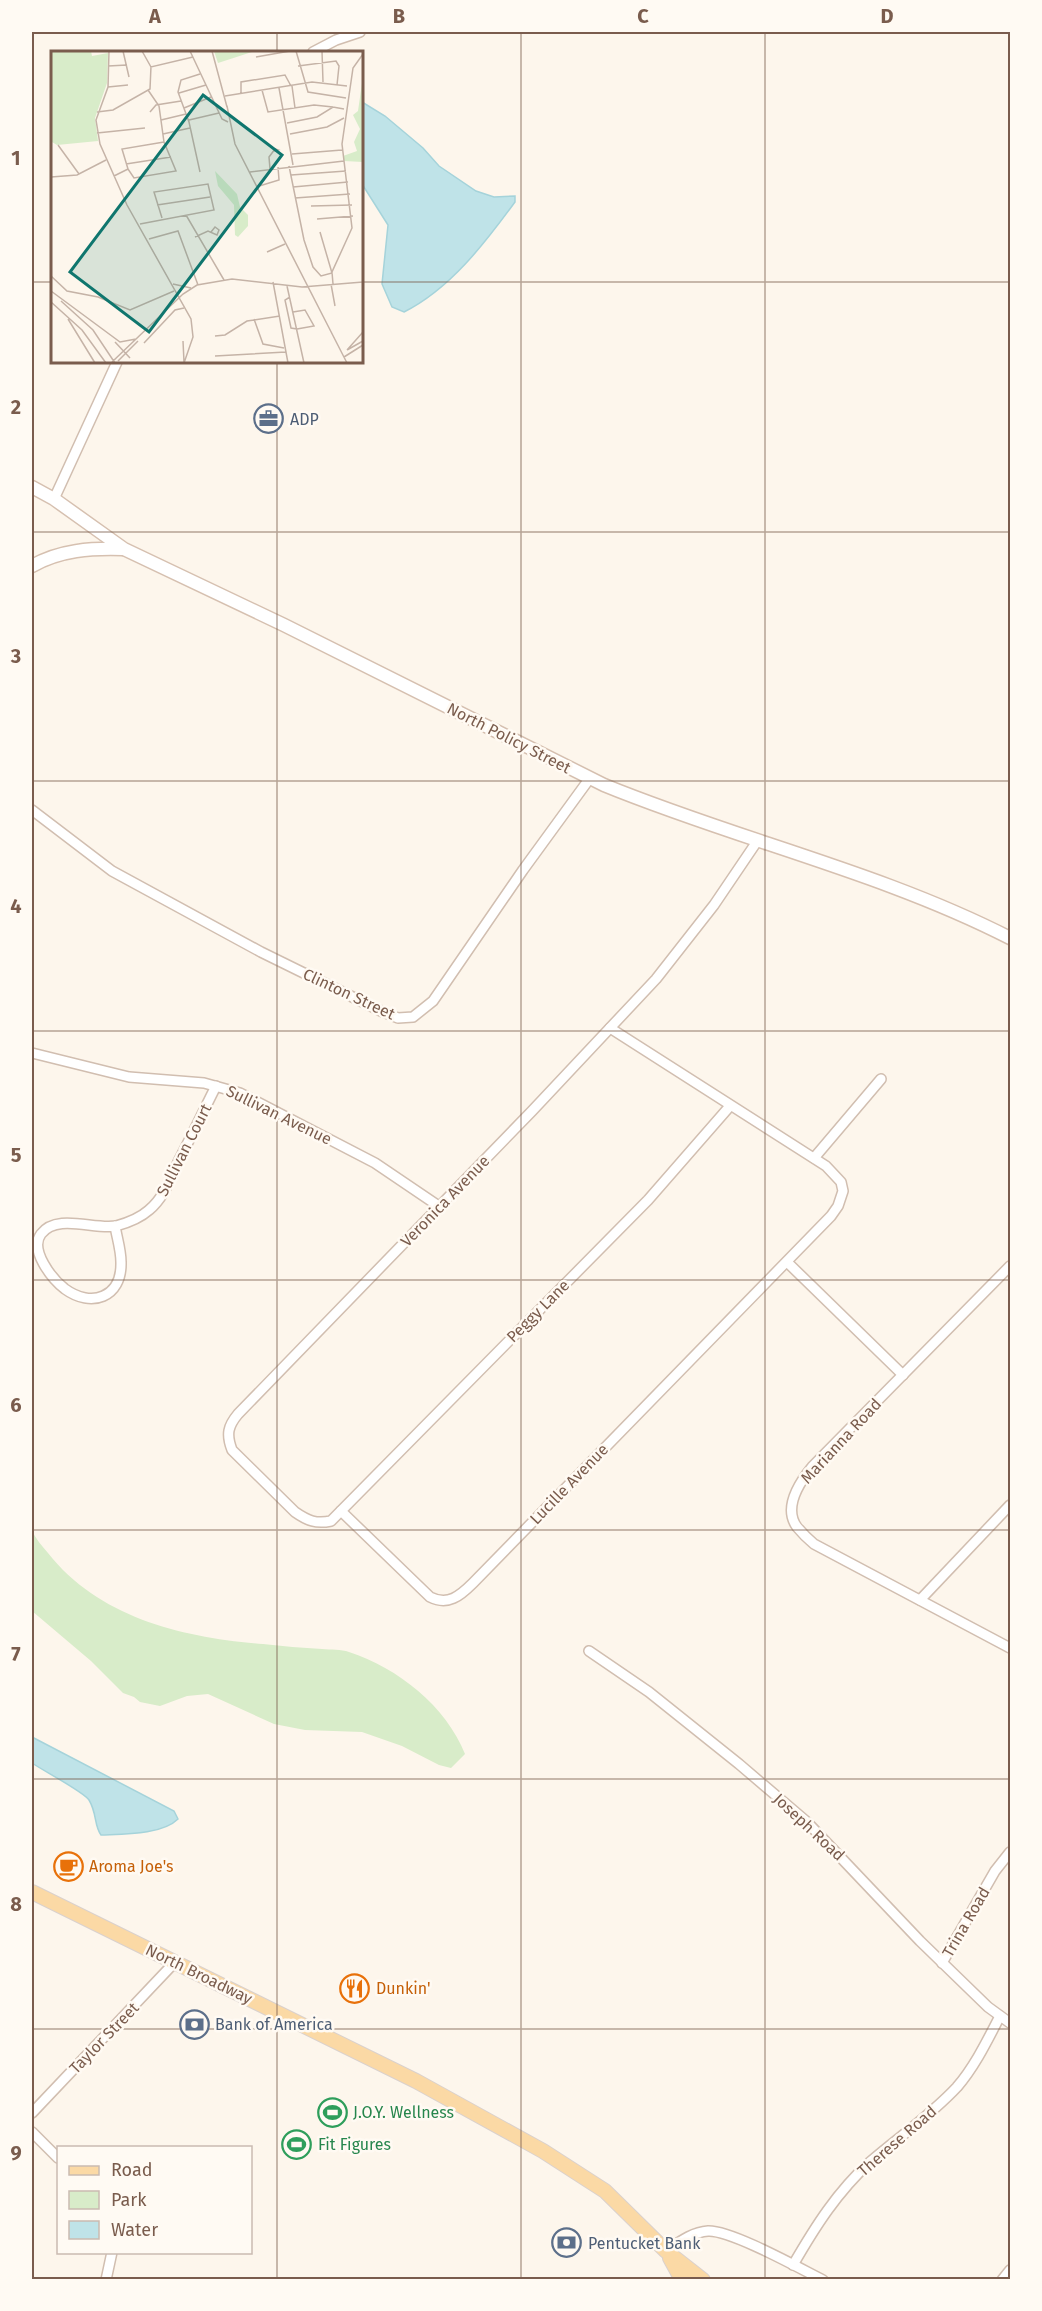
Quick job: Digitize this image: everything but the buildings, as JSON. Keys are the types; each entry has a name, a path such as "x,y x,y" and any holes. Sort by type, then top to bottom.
{"main road":[{"name":"North Broadway","path":"32,1892 416,2080 543,2151 605,2192 666,2251 703,2280"},
{"name":"North Broadway","path":"666,2251 682,2280"}],"street":[{"path":"315,51 336,40 360,32"},
{"path":"54,499 117,363"},
{"name":"North Policy Street","path":"32,487 54,499 124,549 284,625 590,778 651,805 878,881 960,914 1011,938"},
{"path":"32,566 76,550 124,549"},
{"name":"Clinton Street","path":"32,810 112,871 295,969 384,1012 405,1018 420,1013 433,1001 590,778"},
{"name":"Veronica Avenue","path":"341,1511 331,1521 318,1523 295,1512 232,1450 227,1438 230,1424 440,1207 675,957 758,840"},
{"name":"Lucille Avenue","path":"341,1511 430,1597 438,1601 454,1599 473,1583 657,1392 787,1262 831,1216 842,1199 841,1182 826,1166 610,1028"},
{"name":"Sullivan Avenue","path":"32,1053 129,1077 204,1083 240,1093 375,1163 440,1207"},
{"path":"814,1158 881,1079"},
{"name":"Sullivan Court","path":"115,1226 121,1263 120,1276 112,1290 103,1297 87,1299 73,1294 60,1285 46,1267 40,1254 37,1243 42,1233 51,1226 63,1224 115,1226 140,1216 159,1199 216,1086"},
{"name":"Peggy Lane","path":"341,1511 648,1200 730,1106"},
{"path":"787,1262 903,1375"},
{"name":"Marianna Road","path":"1011,1266 804,1477 793,1500 792,1514 796,1526 814,1544 1011,1648"},
{"path":"920,1600 1011,1505"},
{"name":"Joseph Road","path":"589,1651 649,1692 807,1822 942,1963 1000,2016 1011,2023"},
{"name":"Trina Road","path":"942,1963 995,1871 1011,1852"},
{"name":"Taylor Street","path":"32,2113 175,1962"},
{"name":"Therese Road","path":"793,2265 819,2220 840,2193 870,2162 924,2118 956,2087 978,2058 1000,2016"},
{"path":"32,2132 57,2157"},
{"path":"666,2251 693,2235 714,2232 736,2239 823,2280"},
{"path":"106,2280 112,2254"},
{"path":"1002,2280 1011,2270"}],"green space":[{"path":"32,1531 37,1540 69,1575 92,1594 145,1621 174,1630 233,1641 343,1650 385,1668 418,1691 433,1705 457,1736 465,1754 451,1768 439,1765 402,1746 362,1732 305,1730 274,1724 208,1694 187,1696 160,1706 140,1702 123,1693 91,1661 32,1611"}],"water":[{"path":"363,103 385,116 423,148 439,166 476,191 494,197 515,196 515,202 466,264 437,291 404,312 392,307 382,284 388,225 363,186"},
{"path":"32,1737 174,1811 178,1819 152,1831 101,1835 86,1796 32,1763"}],"place":[{"name":"ADP","path":"269,419"},
{"name":"Aroma Joe's","path":"68,1866"},
{"name":"Dunkin'","path":"355,1988"},
{"name":"Bank of America","path":"194,2024"},
{"name":"J.O.Y. Wellness","path":"332,2112"},
{"name":"Fit Figures","path":"297,2144"},
{"name":"Pentucket Bank","path":"567,2243"}]}
